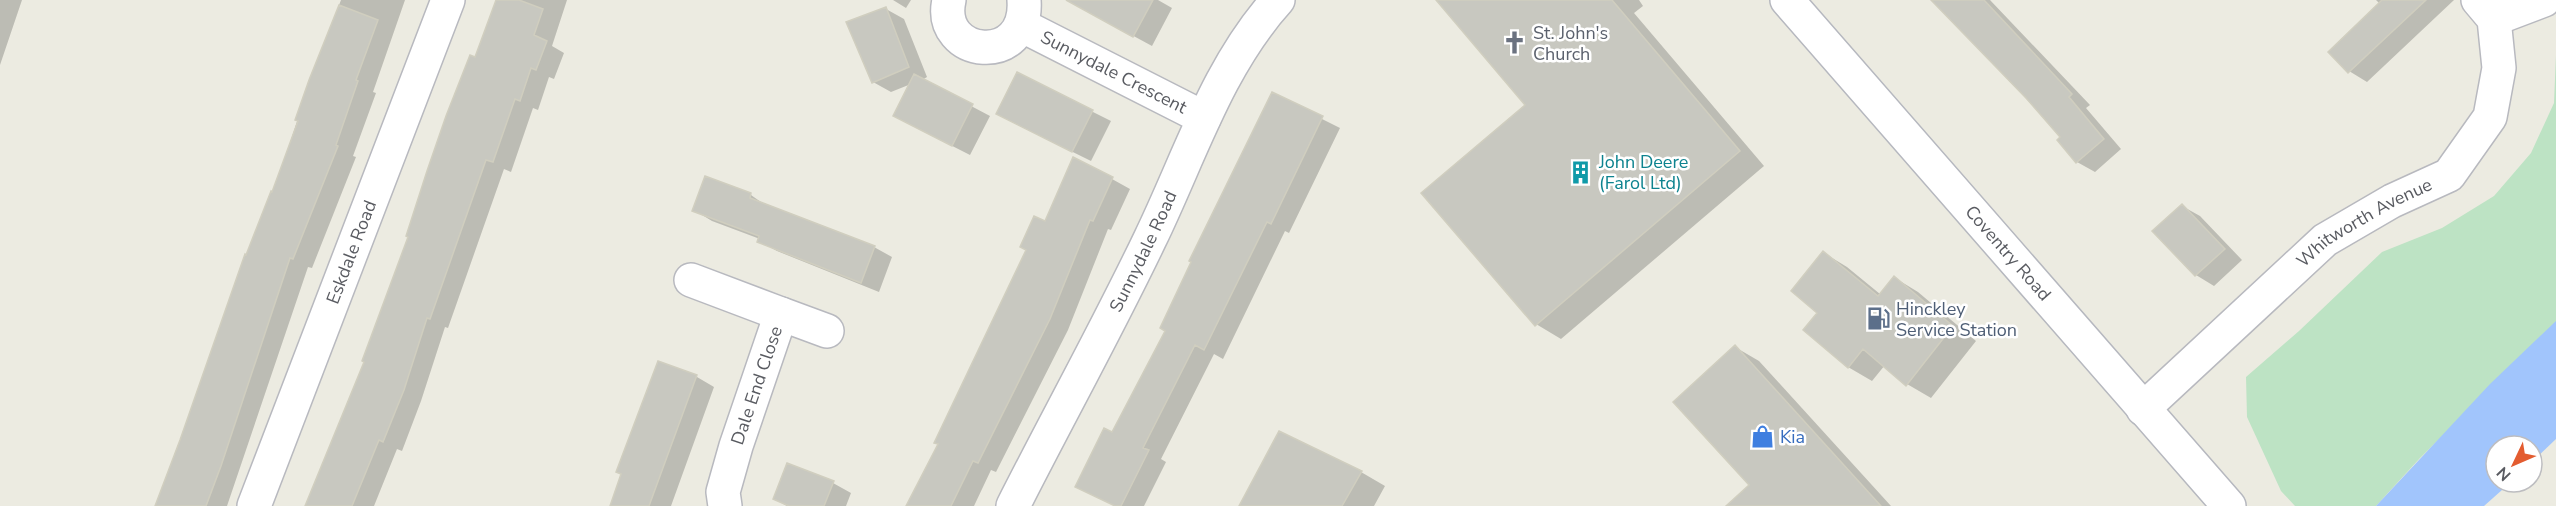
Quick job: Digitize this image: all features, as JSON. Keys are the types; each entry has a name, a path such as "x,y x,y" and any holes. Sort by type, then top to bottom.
{"street":[{"name":"Eskdale Road","path":"254,506 448,0"},
{"name":"Sunnydale Crescent","path":"949,0 948,15 952,27 959,37 969,44 994,47 1005,43 1015,35 1023,13 1204,118"},
{"name":"Sunnydale Road","path":"1013,506 1151,238 1204,118 1255,26 1278,0"},
{"name":"Coventry Road","path":"1787,0 2229,506"},
{"path":"2486,10 2544,0"},
{"name":"Whitworth Avenue","path":"2142,409 2325,240 2392,201 2449,174 2490,117 2499,68 2486,10"},
{"path":"691,280 781,314"},
{"name":"Dale End Close","path":"725,506 723,492 736,446 781,314 827,331"}],"green space":[{"path":"2556,55 2556,324 2420,458 2376,506 2295,506 2281,491 2247,417 2246,377 2299,331 2382,252 2442,228 2494,196 2531,153 2554,103"}],"water":[{"path":"2556,321 2556,439 2544,450 2544,434 2484,434 2484,494 2498,494 2484,506 2376,506 2490,384"}],"building":[{"path":"496,0 519,0 543,9 534,35 547,41 536,70 531,68 520,101 515,99 493,162 486,160 430,319 427,318 404,390 383,442 379,440 352,506 305,506 364,362 362,361 408,237 406,236 446,116 470,55 475,57"},
{"path":"1066,0 1153,0 1133,37"},
{"name":"John Deere (Farol Ltd)","path":"1436,0 1612,0 1740,151 1535,326 1421,193 1525,105"},
{"path":"1931,0 1984,0 2072,94 2069,97 2104,139 2076,163 2057,140 2060,137 2026,98"},
{"path":"2382,0 2426,0 2348,73 2328,52"},
{"path":"339,5 378,20 356,80 358,81 336,145 338,146 293,259 290,258 221,466 206,506 155,506 245,254 272,192 298,121 295,120 309,80"},
{"path":"886,7 909,67 872,83 846,22"},
{"path":"1017,72 1093,110 1072,152 996,114"},
{"path":"914,74 973,104 952,146 893,116"},
{"path":"1272,92 1323,116 1271,224 1267,222 1204,350 1195,345 1143,448 1149,450 1121,506 1115,506 1075,487 1104,428 1112,432 1165,331 1160,328 1191,262 1189,261"},
{"path":"1073,157 1113,177 1093,221 1090,220 1050,319 978,463 973,461 951,506 906,506 938,444 934,443 1026,250 1020,247 1034,216 1045,221"},
{"path":"705,176 751,193 750,198 875,246 861,283 757,242 759,236 692,211"},
{"path":"2182,204 2225,249 2195,276 2152,231"},
{"name":"Hinckley Service Station","path":"1823,251 1878,296 1894,276 1953,326 1906,386 1863,349 1848,368 1803,330 1817,313 1791,291"},
{"name":"Kia","path":"1735,345 1881,506 1726,506 1749,485 1673,402"},
{"path":"658,361 697,375 649,506 610,506 621,474 616,472"},
{"path":"1279,431 1362,471 1342,506 1239,506"},
{"path":"787,463 834,481 824,506 789,506 773,499"}],"place":[{"name":"St. John's Church","path":"1515,43"},
{"name":"John Deere (Farol Ltd)","path":"1581,172"},
{"name":"Hinckley Service Station","path":"1878,319"},
{"name":"Kia","path":"1762,437"}]}
